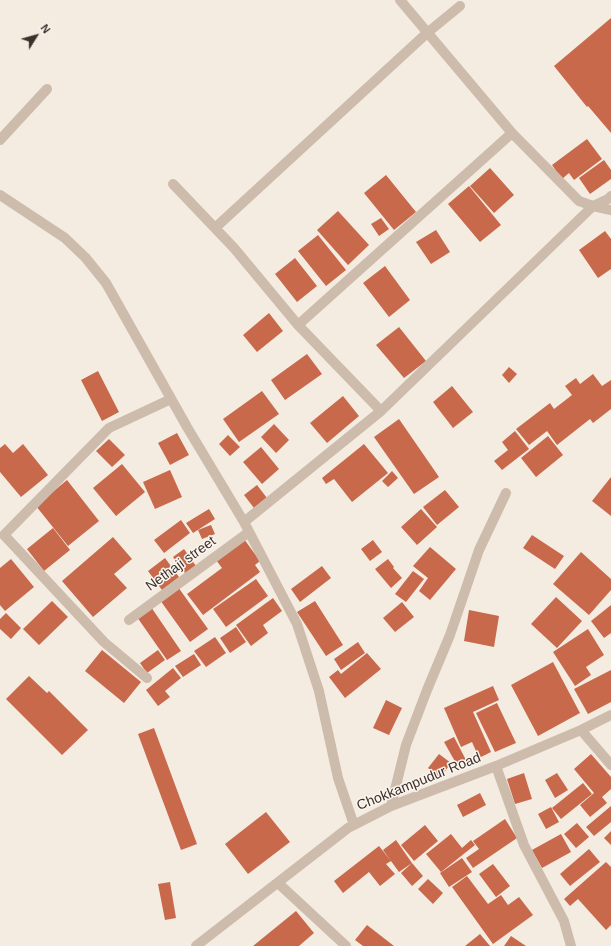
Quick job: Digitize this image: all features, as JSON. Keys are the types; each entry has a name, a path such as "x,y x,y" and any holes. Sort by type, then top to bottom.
{"street":[{"path":"400,0 512,133 578,201 611,210"},
{"path":"215,228 427,33 460,6"},
{"path":"0,140 47,89"},
{"path":"298,325 512,133"},
{"path":"173,184 234,248 298,325 381,411"},
{"path":"0,195 65,238 85,257 106,282 187,427 244,522 297,624 319,691 338,778 354,825"},
{"path":"244,522 381,411 593,206 611,196"},
{"path":"147,678 104,642 4,535 109,428 171,399"},
{"path":"391,806 406,745 450,635 479,550 506,493"},
{"name":"Nethaji street","path":"129,620 249,532"},
{"name":"Chokkampudur Road","path":"196,946 348,828 391,806 496,766 581,730 611,715"},
{"path":"581,730 611,765"},
{"path":"496,766 524,845 564,921 571,946"},
{"path":"278,883 346,946"}],"building":[{"path":"611,18 611,133 588,106 587,107 554,66"},
{"path":"587,139 602,159 574,180 569,173 562,179 552,165"},
{"path":"604,160 611,170 611,179 590,194 579,178"},
{"path":"490,168 514,195 494,213 470,186"},
{"path":"386,175 416,212 394,230 364,193"},
{"path":"469,186 501,225 480,242 448,204"},
{"path":"338,211 369,245 348,265 317,230"},
{"path":"381,218 389,229 379,236 371,224"},
{"path":"436,230 450,252 431,264 416,242"},
{"path":"605,231 611,239 611,269 598,278 579,250"},
{"path":"318,235 346,270 326,286 298,251"},
{"path":"295,258 317,286 297,302 275,274"},
{"path":"385,266 410,300 389,317 363,283"},
{"path":"269,313 283,331 257,352 243,335"},
{"path":"399,327 426,361 404,378 376,345"},
{"path":"307,354 322,374 285,400 271,380"},
{"path":"509,367 517,374 509,383 502,375"},
{"path":"98,371 119,412 102,421 81,380"},
{"path":"593,374 602,386 611,380 611,409 593,423 590,419 557,445 547,431 529,445 516,429 550,403 554,409 572,395 565,386 576,378 580,384"},
{"path":"452,386 473,412 453,428 433,402"},
{"path":"262,391 279,414 239,442 223,419"},
{"path":"343,396 359,416 327,443 310,423"},
{"path":"399,419 439,477 414,494 374,437"},
{"path":"274,424 289,440 276,453 261,437"},
{"path":"515,431 529,449 502,470 494,461 508,450 502,442"},
{"path":"177,433 189,455 170,465 158,443"},
{"path":"228,435 240,447 230,456 219,444"},
{"path":"548,436 563,455 536,477 521,458"},
{"path":"109,439 125,455 112,467 96,451"},
{"path":"5,444 13,453 23,444 48,475 21,497 0,472 0,448"},
{"path":"364,444 388,473 352,502 334,479 326,484 322,478"},
{"path":"261,447 279,469 262,484 243,462"},
{"path":"122,464 145,492 116,516 93,488"},
{"path":"170,470 182,497 155,509 143,482"},
{"path":"392,471 398,478 388,487 382,481"},
{"path":"611,477 611,516 592,501"},
{"path":"67,480 99,521 68,546 36,506"},
{"path":"257,485 267,498 254,508 244,495"},
{"path":"445,490 459,507 437,525 423,507"},
{"path":"209,509 215,519 193,533 186,523"},
{"path":"421,509 437,527 417,545 401,527"},
{"path":"181,520 190,533 164,553 154,540"},
{"path":"211,525 215,534 202,539 198,530"},
{"path":"53,528 70,550 44,571 27,549"},
{"path":"532,535 564,556 555,569 523,548"},
{"path":"113,537 132,559 114,574 127,588 93,617 62,581"},
{"path":"244,539 260,561 255,565 260,572 203,615 187,594 222,568 216,560"},
{"path":"373,540 382,552 370,561 361,549"},
{"path":"430,547 456,569 430,600 419,591 428,578 413,566"},
{"path":"184,549 196,566 185,573 173,557"},
{"path":"581,552 611,579 611,590 589,615 553,584"},
{"path":"165,558 179,577 162,590 148,571"},
{"path":"11,559 34,587 5,611 0,605 0,568"},
{"path":"388,559 394,567 393,568 402,578 391,588 375,569"},
{"path":"322,566 331,578 300,602 291,589"},
{"path":"413,571 424,579 406,602 395,594"},
{"path":"256,579 268,596 226,627 213,609"},
{"path":"178,587 208,629 190,642 160,600"},
{"path":"556,597 582,621 557,648 531,624"},
{"path":"273,598 282,611 263,625 268,633 251,646 236,625"},
{"path":"52,601 68,617 39,645 23,629"},
{"path":"315,601 343,645 326,656 297,612"},
{"path":"402,602 414,617 395,632 383,618"},
{"path":"611,605 611,633 604,638 591,621"},
{"path":"151,607 181,651 167,660 137,617"},
{"path":"469,610 499,616 494,647 464,641"},
{"path":"6,613 21,628 11,639 0,629 0,619"},
{"path":"236,627 246,642 230,653 220,638"},
{"path":"588,629 604,655 586,667 591,675 575,686 553,652"},
{"path":"215,637 226,653 206,667 194,651"},
{"path":"358,642 365,653 341,670 334,659"},
{"path":"102,650 141,682 124,703 85,671"},
{"path":"158,650 165,660 147,673 140,663"},
{"path":"367,653 381,669 345,698 329,677 338,670 341,674"},
{"path":"194,654 201,665 183,677 175,666"},
{"path":"553,662 580,713 538,736 511,685"},
{"path":"173,668 181,678 165,691 170,697 158,706 146,690"},
{"path":"611,670 611,702 588,714 574,689"},
{"path":"29,676 47,693 49,691 88,730 62,755 6,699"},
{"path":"493,686 499,700 473,712 491,752 479,758 472,742 461,747 444,708"},
{"path":"386,700 402,708 389,735 373,728"},
{"path":"497,703 516,743 495,752 476,713"},
{"path":"154,728 197,844 181,850 138,734"},
{"path":"454,737 466,760 457,765 444,742"},
{"path":"439,754 451,763 440,778 428,768"},
{"path":"591,754 611,777 611,789 602,797 607,803 590,817 580,805 594,793 574,769"},
{"path":"524,773 532,799 515,804 507,779"},
{"path":"557,773 568,790 555,798 545,780"},
{"path":"583,783 592,794 561,819 552,808"},
{"path":"480,793 486,805 463,817 457,805"},
{"path":"611,806 611,822 594,836 586,827"},
{"path":"551,807 559,822 546,829 538,814"},
{"path":"266,812 290,842 248,874 225,844"},
{"path":"505,819 517,838 473,868 466,858 479,849 473,841"},
{"path":"577,823 589,837 576,848 564,834"},
{"path":"425,825 438,841 414,861 401,845"},
{"path":"611,831 611,845 604,838"},
{"path":"451,834 462,848 471,840 475,845 441,872 426,854"},
{"path":"561,834 571,852 542,868 532,850"},
{"path":"396,840 412,863 399,872 383,850"},
{"path":"379,846 391,861 386,864 395,874 380,886 369,872 343,893 334,881"},
{"path":"589,849 600,862 570,886 560,874"},
{"path":"462,858 472,872 449,887 440,873"},
{"path":"606,862 611,867 611,925 606,930 578,899 570,906 564,899"},
{"path":"412,863 423,876 412,886 401,873"},
{"path":"493,864 510,886 496,897 479,874"},
{"path":"467,876 488,904 501,895 508,905 519,897 533,915 493,944 452,887"},
{"path":"428,879 443,893 433,904 418,889"},
{"path":"170,882 176,918 165,920 158,884"},
{"path":"296,911 314,933 299,946 253,946"},
{"path":"367,925 394,946 363,946 355,940"},
{"path":"480,934 490,946 465,946"},
{"path":"511,936 526,946 504,946"}]}
